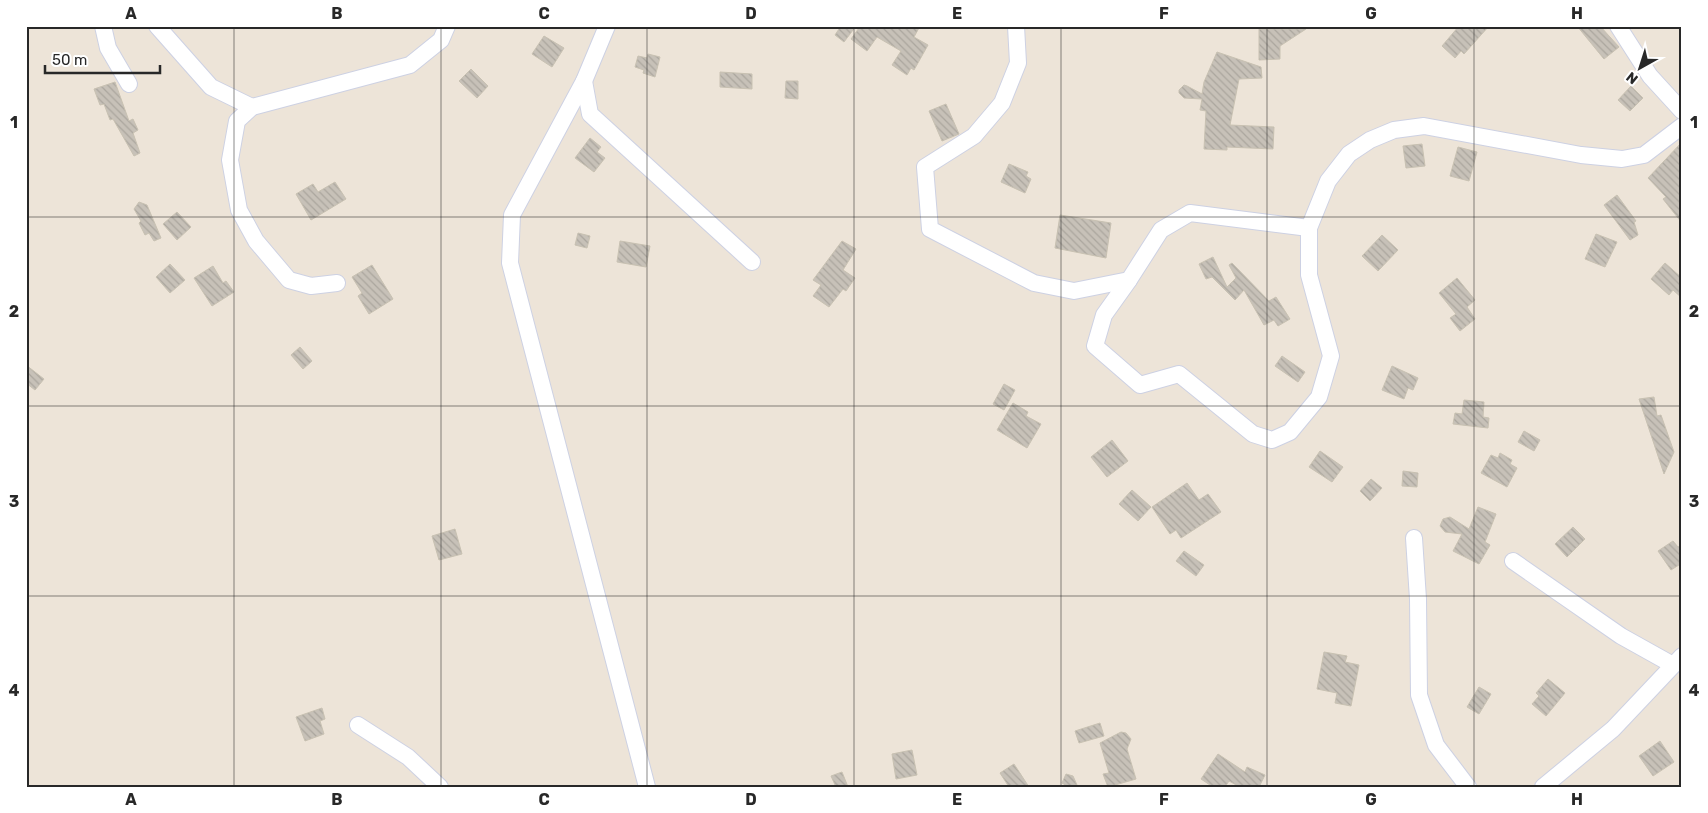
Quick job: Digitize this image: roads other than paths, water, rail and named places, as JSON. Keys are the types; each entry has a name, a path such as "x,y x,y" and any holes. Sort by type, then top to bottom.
{"street":[{"path":"102,26 108,48 129,84"},
{"path":"157,26 211,87 252,107"},
{"path":"337,283 311,286 289,280 256,241 238,210 230,160 237,121 252,107 410,65 441,40 447,26"},
{"path":"607,26 584,81 512,215 510,263 647,787"},
{"path":"1016,26 1018,63 1002,104 974,136 925,167 930,229 1034,283 1074,291 1129,280"},
{"path":"1618,26 1650,76 1682,111"},
{"path":"584,81 590,114 752,262"},
{"path":"1309,228 1190,213 1161,230 1104,316 1095,346 1140,385 1179,374 1253,434 1272,440 1290,432 1319,397 1331,356 1309,275 1309,228 1328,181 1349,154 1370,140 1394,130 1424,126 1581,155 1622,159 1644,155 1682,126"},
{"path":"1414,538 1418,598 1419,695 1436,745 1468,787"},
{"path":"1513,561 1621,636 1678,660 1613,729 1543,787"},
{"path":"358,725 408,758 440,787"}]}
